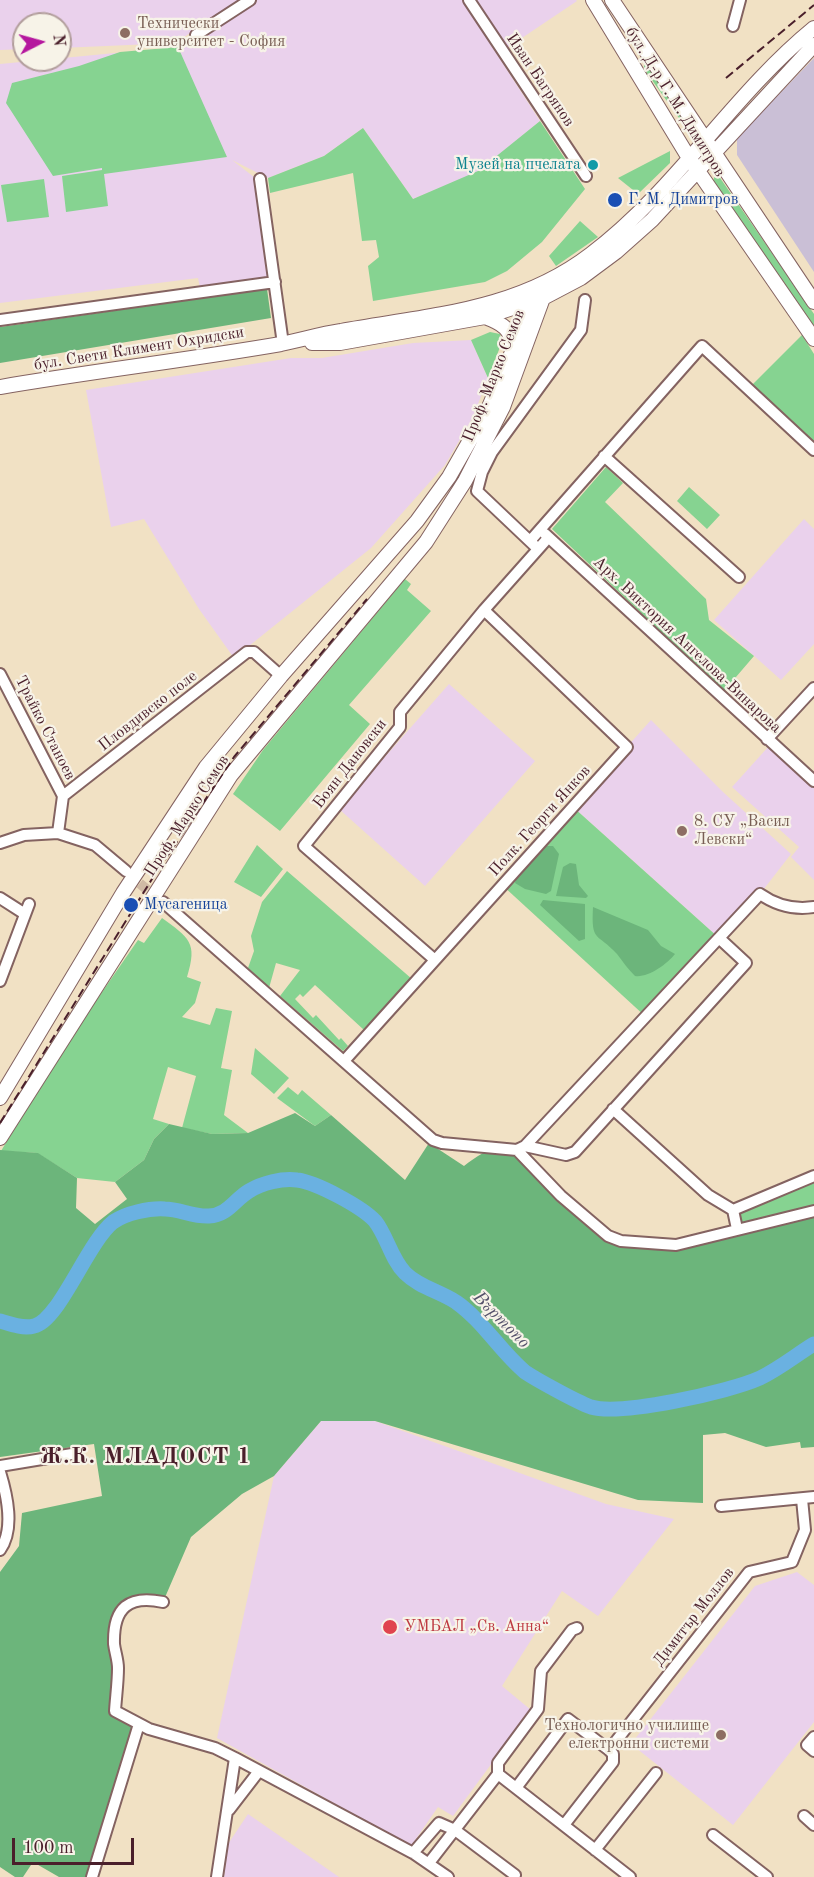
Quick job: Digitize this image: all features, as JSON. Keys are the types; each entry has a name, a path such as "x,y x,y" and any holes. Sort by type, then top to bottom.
{"main road":[{"name":"бул. Д-р Г. М. Димитров","path":"593,0 693,164 814,339"},
{"name":"бул. Д-р Г. М. Димитров","path":"612,0 814,302"},
{"path":"710,146 814,28"},
{"path":"710,146 814,45"},
{"name":"бул. Свети Климент Охридски","path":"283,344 340,343 485,317 539,292 620,231 710,146"},
{"name":"бул. Свети Климент Охридски","path":"0,387 283,344 339,331 457,313 539,292"},
{"name":"Проф. Марко Семов","path":"0,1098 123,893 196,782 280,676 417,521 449,477 489,407 539,292"},
{"name":"Проф. Марко Семов","path":"0,1138 36,1078 147,910 231,775 431,533 485,445 503,407 539,292"},
{"path":"485,317 499,322 509,331 512,353"},
{"path":"417,521 431,533"}],"street":[{"path":"196,35 250,0"},
{"name":"Иван Багрянов","path":"469,0 586,176"},
{"path":"733,26 740,0"},
{"path":"260,179 283,344"},
{"path":"0,320 275,282"},
{"path":"534,545 477,491 482,472 492,452 580,330 585,300"},
{"name":"Боян Дановски","path":"435,960 304,846 400,726 400,712 534,545 540,530 702,346 814,450"},
{"path":"604,456 739,577"},
{"name":"Арх. Виктория Ангелова-Винарова","path":"540,530 814,781"},
{"name":"Боян Дановски","path":"534,545 548,538"},
{"name":"Полк. Георги Янков","path":"344,1061 627,747 484,610"},
{"name":"Пловдивско поле","path":"63,796 247,652 254,652 280,676"},
{"name":"Трайко Станоев","path":"0,674 63,796"},
{"path":"767,739 814,688"},
{"path":"58,833 63,796"},
{"path":"0,843 24,835 58,833 95,845 126,872"},
{"path":"521,1148 760,894 772,903 797,909 814,907"},
{"path":"0,898 27,909 0,981"},
{"path":"163,902 433,1140 442,1143 521,1148 566,1155 574,1152 746,963 719,938"},
{"path":"613,1109 708,1195 733,1210 737,1229"},
{"path":"521,1148 576,1209 608,1236 621,1241 676,1245 814,1211"},
{"path":"733,1210 814,1176"},
{"path":"0,1466 78,1453"},
{"path":"0,1472 5,1491 8,1530 0,1550"},
{"path":"721,1506 814,1497"},
{"name":"Димитър Моллов","path":"564,1825 613,1762 611,1752 749,1572 792,1562 810,1532 802,1499"},
{"path":"164,1602 142,1598 125,1606 115,1629 118,1665 115,1711 149,1730 215,1748 413,1853 448,1877"},
{"path":"429,1863 498,1774 498,1763 538,1709 541,1671 572,1630 578,1628"},
{"path":"516,1788 568,1719 611,1752"},
{"path":"92,1877 139,1724"},
{"path":"814,1737 807,1745 814,1751"},
{"path":"217,1877 235,1758"},
{"path":"227,1812 260,1771"},
{"path":"595,1850 656,1773"},
{"path":"498,1774 630,1877"},
{"path":"804,1816 814,1825"},
{"path":"413,1853 438,1823 455,1830 515,1875"},
{"path":"713,1835 766,1877"}],"shaded area":[{"name":"Технически университет - София","path":"0,0 240,0 175,43 72,47 72,12 12,12 12,50 0,50"},
{"path":"256,0 462,0 540,121 478,172 413,199 363,128 324,156 268,178 232,160 254,177 269,278 200,288 198,278 0,303 0,64 12,63 12,72 72,72 72,57 178,47 195,41"},
{"path":"476,0 576,0 577,1 507,48"},
{"path":"814,58 814,272 737,155 737,138"},
{"path":"471,340 488,378 473,417 445,465 371,548 234,658 199,609 144,519 111,527 86,390 291,358 322,358 413,343"},
{"path":"804,519 814,529 814,644 781,680 714,620"},
{"path":"449,684 535,761 425,886 339,809"},
{"name":"8. СУ „Васил Левски“","path":"651,720 723,792 791,854 760,894 719,938 573,807"},
{"path":"769,746 814,788 814,880 791,857 799,847 732,787"},
{"name":"УМБАЛ „Св. Анна“","path":"321,1421 375,1421 606,1504 674,1519 598,1616 562,1591 502,1686 531,1710 453,1816 438,1807 411,1846 217,1738 274,1476"},
{"name":"Технологично училище електронни системи","path":"797,1572 814,1585 814,1722 733,1825 631,1744 755,1586"},
{"path":"248,1814 339,1877 224,1877 228,1844"}],"green space":[{"path":"178,47 227,157 104,174 108,206 66,212 62,176 102,170 102,168 53,176 6,103 12,83 55,72 72,72 72,68 120,52"},
{"path":"647,63 692,129 689,132 644,69 644,64"},
{"path":"540,121 585,189 542,242 507,271 485,282 373,301 368,266 379,257 376,240 362,241 353,173 270,193 268,178 324,156 363,128 413,199 478,171"},
{"path":"670,151 670,163 638,194 618,178"},
{"path":"716,172 814,314 814,332 713,181"},
{"path":"44,179 49,217 7,222 1,185"},
{"path":"580,221 598,237 556,266 549,256"},
{"path":"267,289 271,318 0,363 0,327"},
{"path":"490,332 500,334 502,342 488,378 471,340"},
{"path":"802,335 814,354 814,450 748,389"},
{"path":"606,467 623,483 605,502 706,599 709,620 754,656 724,691 552,529"},
{"path":"689,487 720,515 707,529 677,501"},
{"path":"405,579 411,584 407,590 431,611 349,705 370,724 280,831 233,794 263,750"},
{"path":"573,807 719,938 646,1017 502,885"},
{"path":"257,845 283,869 261,897 234,882"},
{"path":"547,846 553,846 559,854 551,891 546,894 525,889 515,883 516,879"},
{"path":"570,863 576,864 579,885 588,896 586,898 556,896 563,867"},
{"path":"287,871 412,979 364,1030 315,985 303,997 300,994 295,999 313,1018 316,1015 339,1040 341,1038 348,1046 343,1051 280,996 300,970 276,963 269,988 248,968 254,951 251,936 262,902"},
{"path":"543,900 585,904 585,939 579,941 540,905"},
{"path":"593,907 648,930 661,946 675,954 657,970 646,975 635,976 617,954 594,932"},
{"path":"162,918 185,936 189,942 192,956 187,977 201,982 195,1003 182,1017 210,1025 216,1008 232,1011 221,1068 232,1070 224,1115 248,1133 212,1134 182,1128 196,1076 168,1067 153,1119 169,1124 154,1139 144,1160 115,1182 77,1178 37,1153 1,1151 64,1047 138,940 144,943"},
{"path":"255,1048 289,1078 274,1094 251,1074"},
{"path":"288,1087 298,1095 302,1090 331,1115 315,1126 277,1098"},
{"path":"295,1113 315,1126 331,1115 405,1180 429,1143 464,1166 490,1151 510,1153 519,1157 621,1241 676,1245 814,1211 814,1447 801,1448 800,1442 766,1447 725,1433 703,1435 703,1503 638,1500 375,1421 321,1421 274,1476 242,1494 191,1537 163,1602 142,1598 119,1616 115,1710 139,1724 92,1877 59,1877 33,1862 23,1877 15,1877 0,1867 0,1572 19,1546 22,1513 102,1496 94,1444 0,1457 0,1150 38,1153 77,1178 76,1208 95,1224 127,1199 115,1182 144,1160 154,1139 169,1124 212,1134 248,1133"},
{"path":"814,1176 814,1211 737,1229 733,1210"}],"waterway":[{"name":"Въртопо","path":"0,1321 25,1327 44,1321 63,1296 103,1232 113,1222 124,1216 159,1209 203,1216 216,1215 254,1188 272,1182 297,1180 327,1190 369,1215 379,1227 405,1273 450,1298 466,1310 525,1372 591,1407 626,1408 675,1401 725,1390 760,1378 814,1344"}],"tunnel":[{"path":"128,874 160,900"}],"railway":[{"path":"726,78 814,5"},
{"path":"0,1123 152,879 234,757 367,599"}],"place":[{"name":"Технически университет - София","path":"125,33"},
{"name":"Музей на пчелата","path":"593,165"},
{"name":"Г. М. Димитров","path":"615,200"},
{"name":"8. СУ „Васил Левски“","path":"682,831"},
{"name":"Мусагеница","path":"131,905"},
{"name":"УМБАЛ „Св. Анна“","path":"390,1627"},
{"name":"Технологично училище електронни системи","path":"721,1735"}],"district":[{"name":"Ж.К. МЛАДОСТ 1","path":"146,1457"}]}
